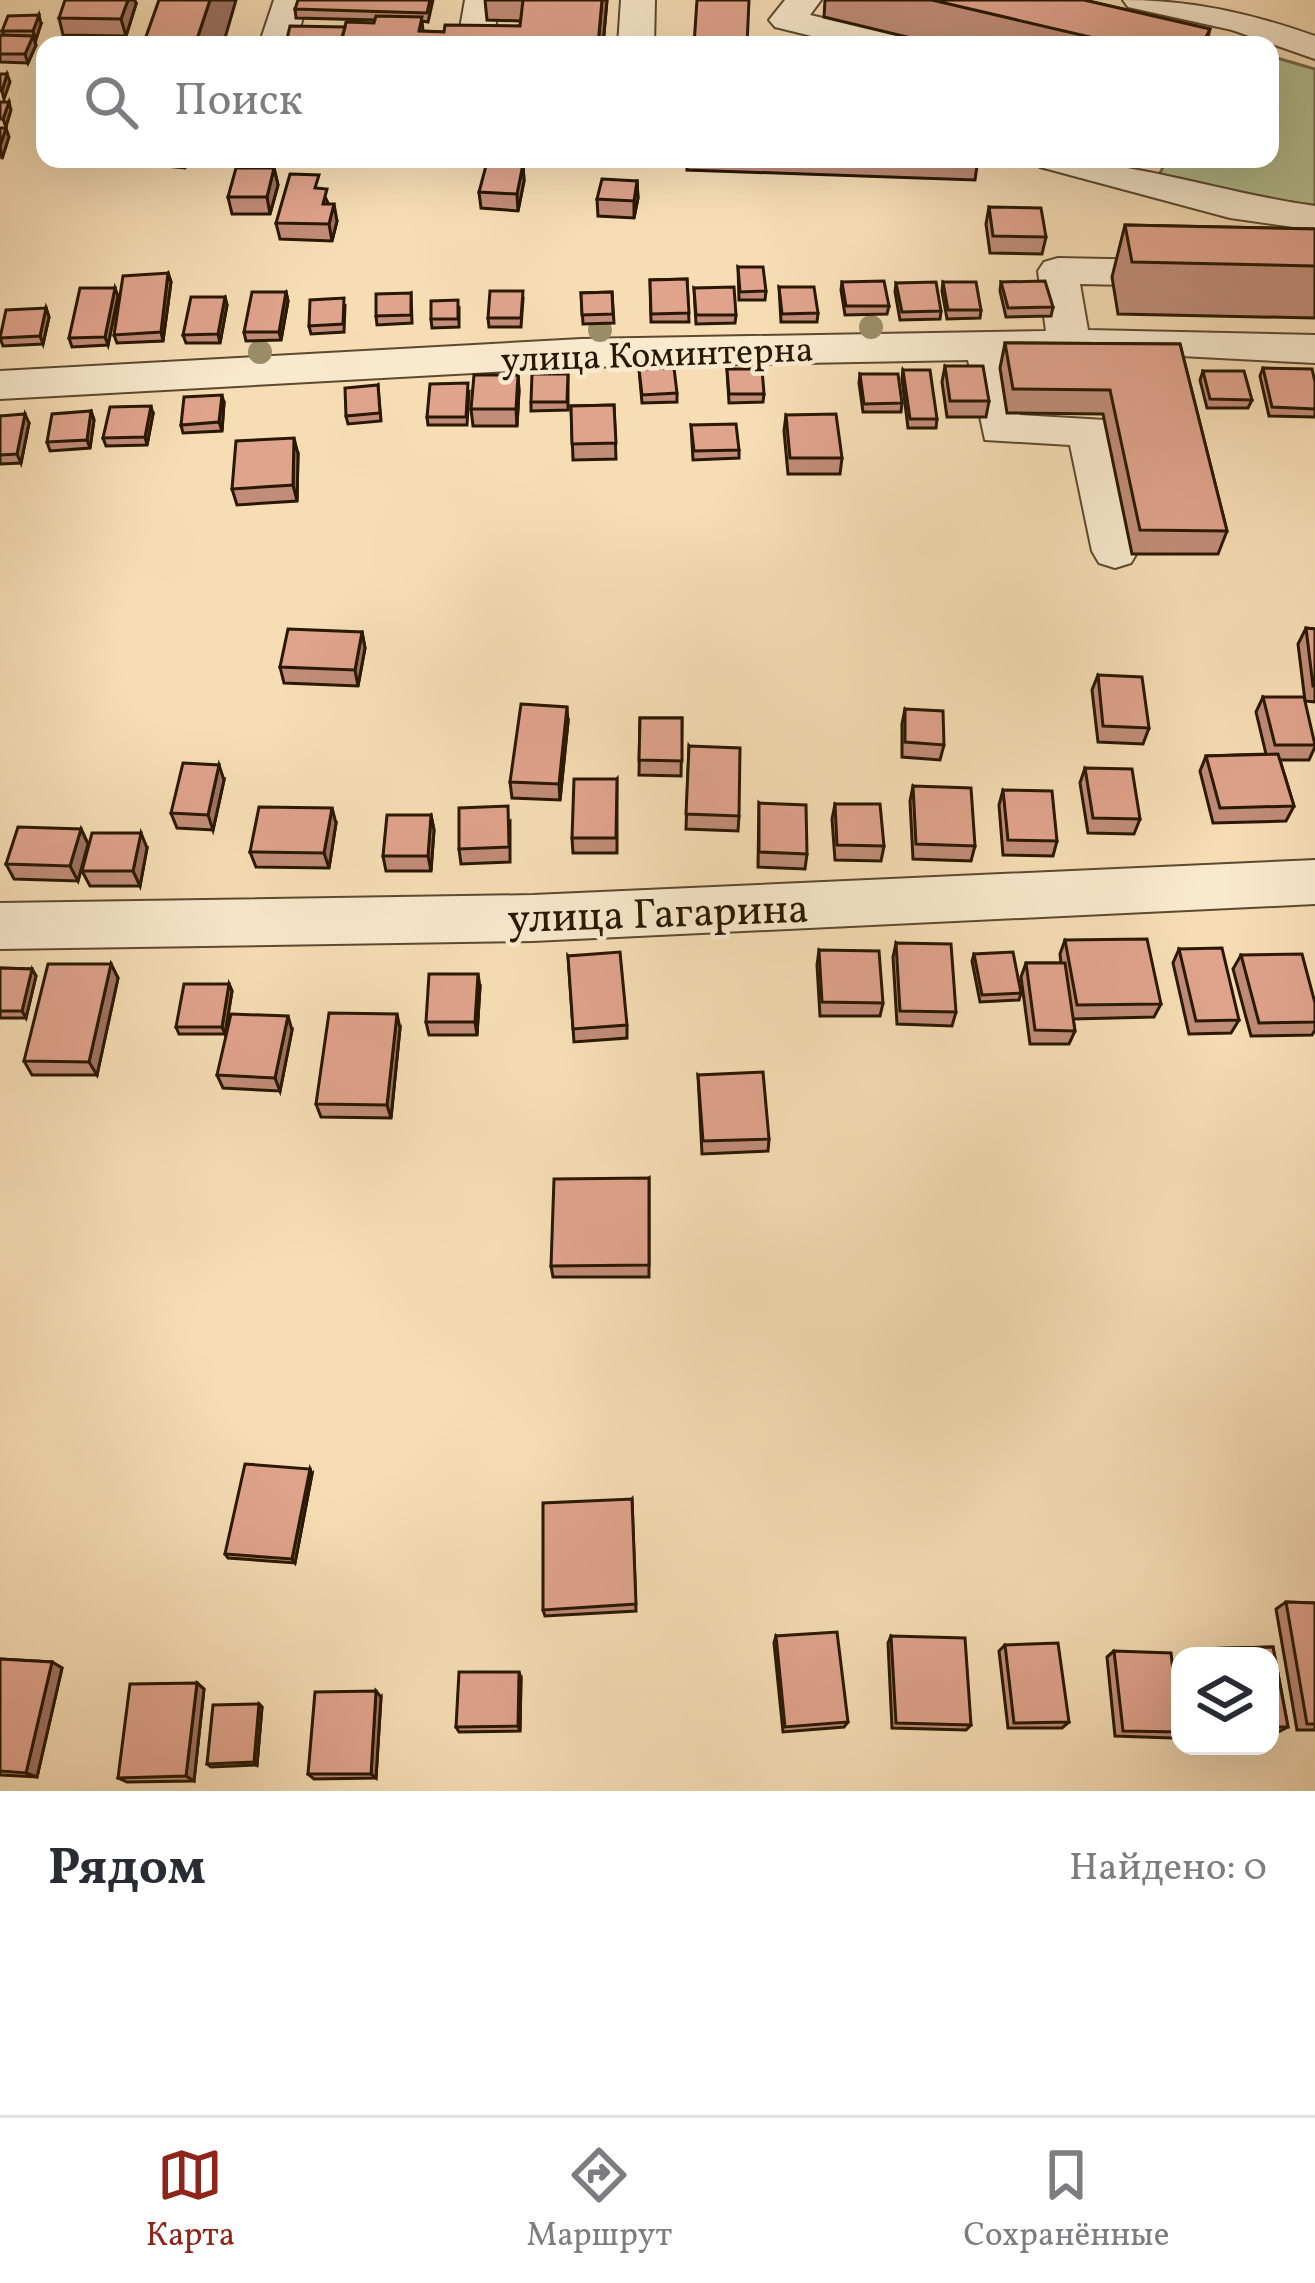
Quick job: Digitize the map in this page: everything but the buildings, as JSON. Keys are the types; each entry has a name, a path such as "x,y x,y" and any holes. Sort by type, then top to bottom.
{"street":[{"path":"280,36 291,0"},
{"path":"476,36 482,0"},
{"path":"636,36 638,0"},
{"path":"1140,0 1242,22 1315,48"},
{"path":"785,22 851,36"},
{"path":"1080,168 1230,206 1315,218"},
{"path":"1069,344 1058,272 1315,276"},
{"name":"улица Коминтерна","path":"0,385 581,353 1226,343 1315,349"},
{"path":"987,346 1001,429 1089,431 1115,551"},
{"name":"улица Гагарина","path":"0,926 533,918 1315,882"}],"green space":[{"path":"1279,59 1315,69 1315,205 1250,197 1159,175 1162,168 1279,168"}]}
